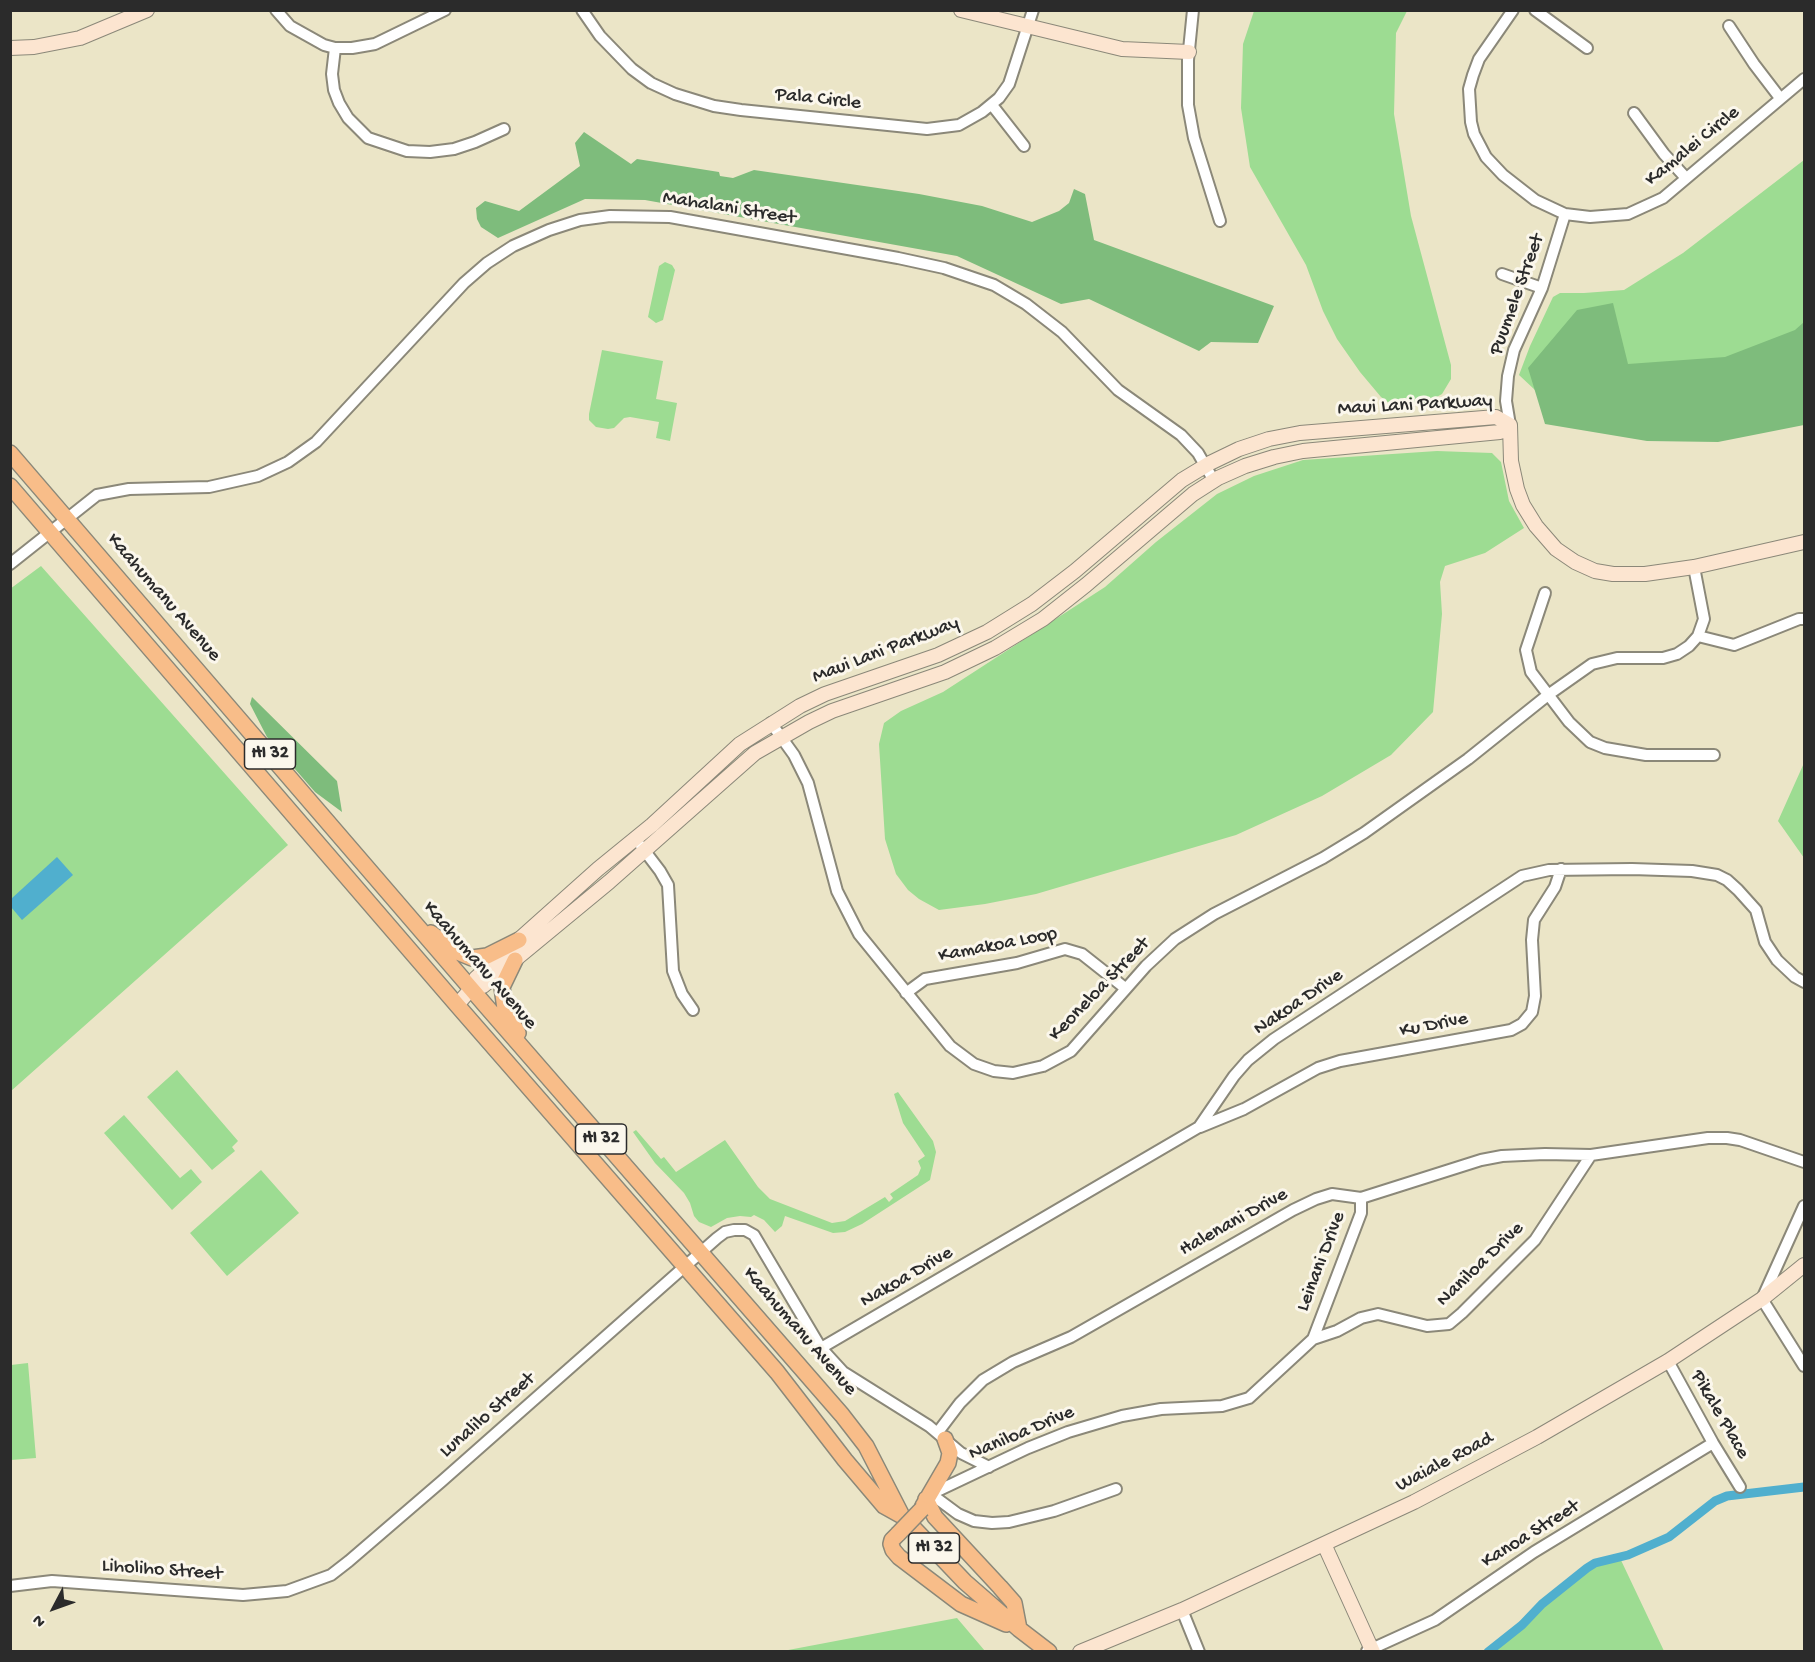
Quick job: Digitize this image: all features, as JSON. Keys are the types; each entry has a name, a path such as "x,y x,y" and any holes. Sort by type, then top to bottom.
{"main road":[{"path":"10,48 34,47 80,38 147,10"},
{"path":"961,10 1122,49 1189,52"},
{"name":"Maui Lani Parkway","path":"457,1005 471,989 476,978 740,744 771,723 825,694 938,655 987,632 1032,604 1075,571 1174,486 1205,465 1239,449 1269,439 1300,433 1496,417 1510,425 1500,432 1303,451 1245,466 1214,481 1193,494 1043,619 995,648 945,672 832,711 755,753 609,882 483,986 471,989"},
{"path":"1510,425 1511,461 1517,489 1536,526 1556,549 1575,562 1595,571 1613,574 1645,574 1694,567 1804,542"},
{"name":"Kaahumanu Avenue","path":"10,453 471,989 843,1415 866,1446 902,1516 965,1582 1049,1652"},
{"name":"Kaahumanu Avenue","path":"10,486 777,1372 884,1506 902,1516"},
{"path":"407,915 455,951 472,958 487,956 519,940"},
{"path":"515,960 504,979 502,998 505,1010 530,1057"},
{"name":"Waiale Road","path":"1080,1652 1182,1610 1389,1515 1496,1459 1668,1361 1762,1299 1804,1265"},
{"path":"813,1381 815,1394 807,1411 818,1412 830,1409 843,1415"},
{"path":"942,1436 950,1457 926,1501 896,1535 891,1544 895,1553 961,1604 1025,1634"},
{"path":"926,1501 936,1517 1014,1604 1025,1634"},
{"path":"1324,1544 1371,1651"}],"street":[{"path":"276,10 290,26 302,34 335,48 375,44 445,10"},
{"name":"Pala Circle","path":"582,10 600,36 618,56 651,82 675,94 714,106 927,129 959,125 992,105 1009,84 1033,10"},
{"path":"1193,10 1188,105 1194,138 1220,221"},
{"name":"Kamalei Circle","path":"1513,10 1479,59 1473,75 1468,100 1474,134 1486,157 1503,176 1535,200 1565,214 1590,217 1628,214 1663,198 1804,79"},
{"path":"1535,10 1587,48"},
{"path":"1730,26 1754,64 1780,98"},
{"path":"335,48 332,75 334,90 348,118 368,138 407,151 430,152 475,142 504,129"},
{"path":"992,105 1024,146"},
{"path":"1634,113 1664,154 1686,178"},
{"name":"Puumele Street","path":"1510,425 1506,401 1514,350 1542,288 1565,214"},
{"name":"Mahalani Street","path":"10,564 52,533 91,499 105,493 129,489 209,488 258,476 288,462 316,442 457,291 487,263 513,246 549,230 580,220 610,216 682,219 898,258 944,268 994,285 1026,304 1062,332 1118,390 1181,435 1198,453 1214,481"},
{"path":"1502,274 1542,288"},
{"path":"1694,567 1704,619 1698,636 1734,645 1804,619"},
{"path":"1545,593 1526,650 1531,672 1569,722 1590,742 1605,748 1646,755 1714,755"},
{"name":"Keoneloa Street","path":"771,723 794,755 808,783 837,891 859,934 950,1046 974,1064 994,1071 1013,1073 1043,1066 1071,1051 1125,988 1175,939 1214,914 1323,858 1364,833 1468,759 1592,664 1617,658 1670,656 1689,646 1698,636"},
{"path":"634,839 668,885 673,971 682,994 693,1010"},
{"name":"Nakoa Drive","path":"821,1348 1199,1127 1234,1076 1248,1060 1274,1039 1522,876 1560,869 1692,871 1717,875 1727,880 1756,910 1765,942 1776,960 1804,982"},
{"name":"Ku Drive","path":"1199,1127 1244,1109 1318,1068 1340,1061 1511,1030 1522,1024 1532,1012 1535,996 1532,940 1534,920 1555,887 1560,869"},
{"name":"Kamakoa Loop","path":"906,993 925,979 1017,963 1065,949 1082,954 1125,988"},
{"path":"1591,1155 1708,1138 1726,1138 1740,1140 1804,1162"},
{"name":"Halenani Drive","path":"942,1436 974,1387 1014,1362 1071,1337 1309,1202 1332,1194 1361,1198 1481,1160 1502,1156 1591,1155"},
{"name":"Naniloa Drive","path":"926,1501 989,1467 1068,1432 1122,1416 1161,1409 1222,1406 1249,1398 1313,1339 1337,1331 1361,1318 1378,1314 1427,1326 1449,1324 1535,1240 1591,1155"},
{"name":"Leinani Drive","path":"1313,1339 1361,1213 1361,1198"},
{"path":"1804,1206 1762,1299 1804,1366"},
{"name":"Lunalilo Street","path":"310,1584 331,1575 350,1561 725,1232 740,1229 750,1232 821,1348"},
{"path":"821,1348 832,1362 855,1381 942,1436 970,1459 989,1467"},
{"name":"Pikale Place","path":"1668,1361 1740,1487"},
{"name":"Kanoa Street","path":"1371,1651 1445,1614 1534,1552 1713,1443"},
{"path":"926,1501 974,1521 1009,1522 1054,1511 1116,1489"},
{"name":"Liholiho Street","path":"10,1586 52,1581 243,1595 287,1591 310,1584"},
{"path":"1182,1610 1199,1652"}],"green space":[{"path":"1254,11 1407,11 1396,33 1394,114 1411,216 1451,365 1451,379 1442,394 1426,403 1393,406 1381,397 1360,372 1337,339 1323,311 1306,265 1250,167 1241,108 1243,44"},
{"path":"584,132 631,164 637,159 719,172 720,176 733,178 754,170 919,194 982,206 1032,222 1059,211 1069,203 1074,189 1085,194 1094,240 1274,306 1258,343 1211,342 1199,351 1089,299 1061,304 957,256 645,200 585,199 498,238 481,227 477,219 476,208 485,201 519,211 580,166 575,143"},
{"path":"1804,160 1804,342 1801,346 1535,390 1519,375 1553,297 1560,293 1624,290 1683,253"},
{"path":"665,262 672,265 675,270 663,320 656,323 648,317 659,266"},
{"path":"1613,303 1628,364 1725,357 1795,330 1804,322 1804,425 1718,442 1647,441 1545,424 1528,368 1577,310"},
{"path":"602,350 663,361 656,399 677,403 670,441 656,438 659,422 630,417 624,418 614,428 608,429 596,427 589,420"},
{"path":"1437,451 1492,453 1501,462 1509,501 1524,528 1485,553 1445,566 1440,582 1442,614 1433,712 1391,755 1322,796 1236,835 1036,894 939,910 908,890 896,874 885,839 879,744 884,723 901,711 943,692 1105,587 1156,542 1217,494 1254,476 1303,460"},
{"path":"41,566 288,845 11,1091 10,589"},
{"path":"252,697 337,781 342,812 315,792 267,737 250,704"},
{"path":"1804,763 1804,858 1778,821"},
{"path":"177,1070 238,1141 232,1147 235,1151 212,1170 147,1097"},
{"path":"898,1092 933,1141 936,1152 930,1180 862,1224 845,1232 833,1233 785,1216 782,1226 775,1232 764,1220 754,1215 727,1218 711,1227 699,1222 684,1193 655,1163 633,1132 636,1130 661,1159 664,1157 676,1172 725,1140 758,1187 770,1199 832,1223 845,1221 885,1197 889,1202 893,1198 890,1194 918,1175 921,1168 918,1161 925,1156 903,1123 894,1094"},
{"path":"124,1115 180,1178 191,1169 202,1182 172,1210 104,1133"},
{"path":"261,1170 299,1213 227,1276 190,1233"},
{"path":"28,1363 36,1458 11,1460 11,1365"},
{"path":"1619,1556 1664,1651 1492,1651 1588,1567"},
{"path":"957,1618 985,1651 783,1651"}],"water":[{"path":"57,857 73,875 22,920 11,907 11,899"}],"waterway":[{"path":"1488,1652 1522,1625 1542,1604 1595,1563 1628,1555 1669,1537 1715,1501 1727,1496 1804,1487"}]}
